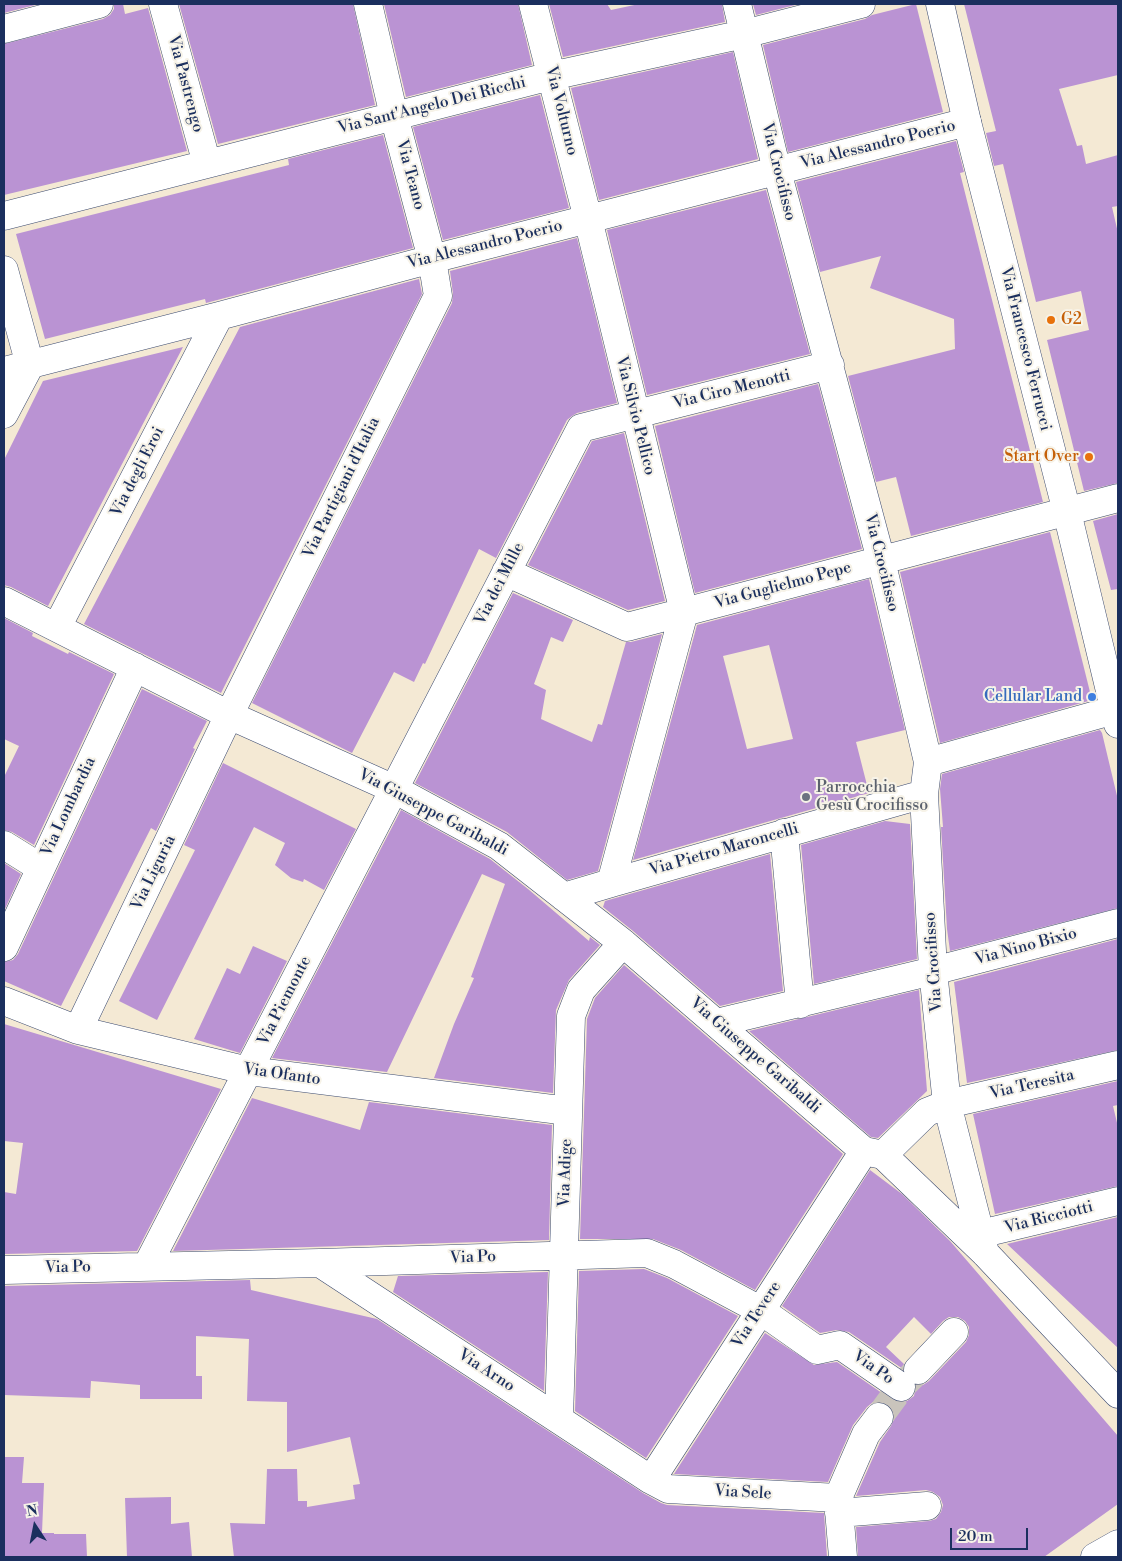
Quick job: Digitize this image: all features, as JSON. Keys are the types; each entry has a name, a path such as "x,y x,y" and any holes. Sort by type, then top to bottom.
{"street":[{"path":"4,29 99,4"},
{"name":"Via Pastrengo","path":"163,4 207,164"},
{"name":"Via Teano","path":"368,4 394,116 432,258"},
{"name":"Via Volturno","path":"533,4 588,219"},
{"name":"Via Crocifisso","path":"737,4 777,171 881,560 928,762 924,794 934,971 947,1104 982,1244"},
{"name":"Via Sant'Angelo Dei Ricchi","path":"4,216 552,76 744,34 861,4"},
{"name":"Via Francesco Ferrucci","path":"940,4 967,122 1117,715"},
{"name":"Via Alessandro Poerio","path":"4,371 219,316 432,258 967,122"},
{"name":"Via Silvio Pellico","path":"588,219 684,612"},
{"name":"Via Partigiani d'Italia","path":"229,715 438,296 432,258"},
{"path":"4,270 30,364 4,414"},
{"name":"Via degli Eroi","path":"57,627 219,316"},
{"name":"Via Ciro Menotti","path":"635,415 830,366"},
{"name":"Via dei Mille","path":"394,789 581,428 635,415"},
{"name":"Via Guglielmo Pepe","path":"506,572 627,627 1118,498"},
{"name":"Via Giuseppe Garibaldi","path":"4,601 229,715 394,789 499,846 623,943 716,1023 982,1244 1118,1394"},
{"path":"611,883 684,612"},
{"name":"Via Lombardia","path":"4,947 135,667"},
{"name":"Via Liguria","path":"78,1030 229,715"},
{"path":"928,762 1117,715"},
{"name":"Via Piemonte","path":"147,1266 394,789"},
{"name":"Via Pietro Maroncelli","path":"564,897 924,794"},
{"path":"784,833 800,1004"},
{"path":"4,845 41,868"},
{"name":"Via Nino Bixio","path":"716,1023 934,971 1118,923"},
{"name":"Via Adige","path":"559,1419 571,1016 581,990 623,943"},
{"name":"Via Ofanto","path":"4,1001 78,1030 249,1071 568,1111"},
{"name":"Via Teresita","path":"874,1153 927,1112 947,1104 1118,1065"},
{"name":"Via Tevere","path":"651,1480 760,1310 874,1153"},
{"name":"Via Ricciotti","path":"982,1244 1118,1201"},
{"name":"Via Po","path":"4,1270 647,1253 674,1264 760,1310 818,1350 840,1345 909,1379 954,1332"},
{"name":"Via Arno","path":"320,1263 651,1480"},
{"path":"843,1557 839,1506 866,1434 879,1417"},
{"name":"Via Sele","path":"651,1480 668,1489 839,1506 927,1506"},
{"path":"1095,1557 1118,1544"}],"building":[{"path":"4,4 39,4 4,13"},
{"path":"114,4 123,4 125,14 148,8 187,151 4,195 4,44 103,19 110,15 114,9"},
{"path":"179,4 353,4 375,105 218,144"},
{"path":"384,4 518,4 532,65 406,97"},
{"path":"549,4 607,4 611,10 639,4 722,4 725,22 563,57"},
{"path":"753,4 799,4 756,15"},
{"path":"916,4 943,112 788,152 763,45"},
{"path":"964,4 1118,4 1118,75 1059,89 1077,146 1082,145 1086,164 1118,155 1118,206 1112,207 1118,233 1118,483 1084,491 1047,340 1089,330 1081,291 1036,302 1003,164 994,166 986,133 996,131"},
{"path":"733,52 758,159 599,200 571,88"},
{"path":"540,95 569,208 443,240 413,127"},
{"path":"383,135 413,248 206,303 205,299 45,339 16,234 289,165 288,159"},
{"path":"956,141 964,172 960,173 1043,502 911,536 896,477 876,482 848,376 955,349 954,319 870,288 881,256 820,272 796,182"},
{"path":"766,190 810,354 647,395 607,230"},
{"path":"577,238 617,403 577,413 567,420 496,558 479,549 425,664 423,663 414,682 394,672 352,753 252,703 452,303 453,294 450,271"},
{"path":"419,279 422,294 221,693 84,624 240,327"},
{"path":"183,347 48,606 4,585 4,460 43,381"},
{"path":"818,384 862,549 695,593 655,426"},
{"path":"624,433 665,601 628,610 528,565 592,441"},
{"path":"1118,514 1118,589 1111,590 1093,521"},
{"path":"1050,532 1092,700 940,743 900,572"},
{"path":"869,579 905,730 856,742 869,793 633,860 697,625","holes":["769,645 793,739 747,749 723,656"]},
{"path":"513,593 573,620 563,642 551,637 534,684 546,690 541,719 592,742 598,724 602,725 626,642 662,634 598,871 567,880 507,832 415,783"},
{"path":"4,618 33,633 32,636 114,674 34,845 12,832 4,830 4,777 19,746 4,739"},
{"path":"142,689 207,721 156,831 151,828 61,1006 4,981 4,962 13,960 18,954"},
{"path":"1100,730 1118,800 1118,908 950,951 941,827 943,827 940,789 942,774"},
{"path":"223,763 356,829 324,890 304,879 303,882 291,878 275,865 285,843 254,827 157,1020 119,1001 195,850 184,845"},
{"path":"401,810 490,859 589,941 590,937 600,945 569,980 556,1010 553,1093 434,1078 474,978 471,977 505,884 482,874 387,1072 272,1058"},
{"path":"885,821 910,824 917,959 814,984 801,845"},
{"path":"770,854 783,991 720,1006 603,907 605,901"},
{"path":"4,863 21,874 4,911"},
{"path":"1118,939 1118,1050 967,1083 954,982"},
{"path":"253,946 287,961 240,1053 194,1039 227,968 240,974"},
{"path":"624,965 843,1154 755,1290 681,1250 653,1239 580,1239 587,1019 595,998"},
{"path":"919,990 927,1091 878,1138 871,1137 749,1031"},
{"path":"4,1024 221,1089 137,1251 4,1254 4,1192 16,1194 23,1143 4,1141"},
{"path":"1118,1081 1118,1105 1113,1106 1118,1127 1118,1186 995,1214 973,1114"},
{"path":"252,1098 360,1130 369,1102 552,1125 549,1240 173,1251"},
{"path":"870,1170 902,1194 950,1241 1118,1436 1118,1504 1044,1557 858,1557 856,1527 929,1521 936,1519 943,1505 940,1497 926,1490 856,1496 880,1442 894,1419 893,1411 889,1405 881,1402 873,1402 853,1425 828,1482 674,1474 765,1333 814,1365 837,1362 892,1400 900,1403 914,1396 916,1385 923,1385 929,1381 966,1342 969,1335 969,1327 965,1321 958,1317 949,1317 931,1334 914,1317 886,1347 904,1364 903,1369 849,1332 837,1330 820,1333 782,1306"},
{"path":"1118,1217 1118,1348 1007,1244"},
{"path":"644,1269 667,1278 738,1316 646,1458 575,1411 579,1271"},
{"path":"548,1272 544,1391 393,1292 398,1276"},
{"path":"250,1280 251,1290 377,1319 661,1503 667,1505 824,1513 827,1557 234,1557 230,1523 265,1524 267,1469 297,1469 298,1501 307,1501 307,1507 355,1499 353,1485 360,1484 350,1437 287,1452 287,1402 247,1401 249,1339 196,1336 196,1376 202,1376 202,1399 140,1399 140,1385 91,1381 90,1398 4,1395 4,1286"},
{"path":"4,1457 24,1457 22,1483 44,1483 42,1533 86,1534 87,1557 4,1557"},
{"path":"171,1497 171,1524 189,1522 192,1557 127,1557 125,1498"}],"tunnel":[{"path":"879,1417 901,1387 918,1370"}],"place":[{"name":"G2","path":"1051,320"},
{"name":"Start Over","path":"1089,457"},
{"name":"Cellular Land","path":"1092,697"},
{"name":"Parrocchia Gesù Crocifisso","path":"806,797"}]}
